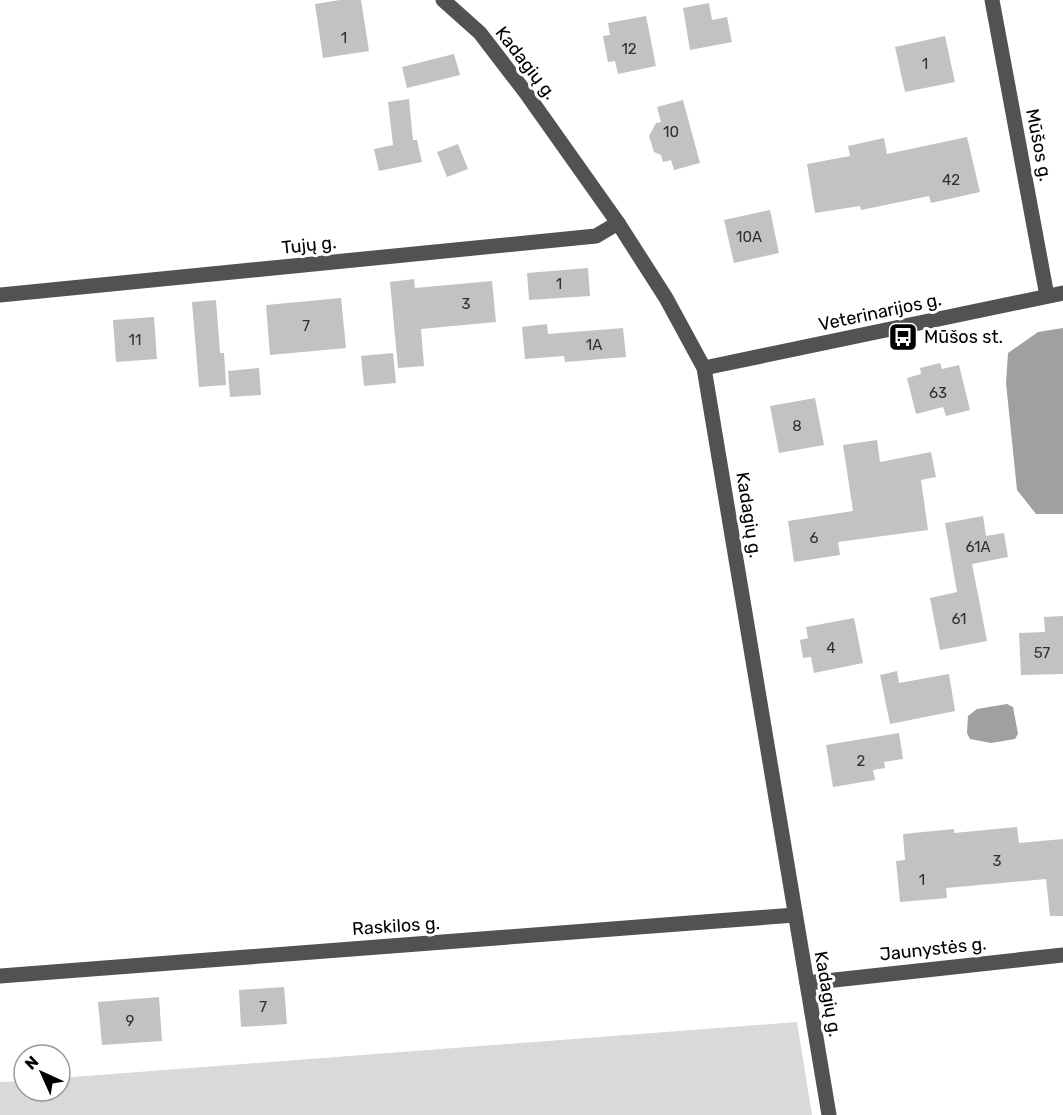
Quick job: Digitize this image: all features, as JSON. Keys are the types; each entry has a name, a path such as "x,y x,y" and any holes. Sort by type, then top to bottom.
{"street":[{"name":"Kadagių g.","path":"442,0 486,42 526,93 618,223 666,298 704,369 829,1115"},
{"name":"Mūšos g.","path":"992,0 1047,296"},
{"name":"Tujų g.","path":"0,295 596,236 618,223"},
{"name":"Veterinarijos g.","path":"704,369 1063,293"},
{"name":"Raskilos g.","path":"0,976 795,915"},
{"name":"Jaunystės g.","path":"807,983 1063,955"}],"shaded area":[{"path":"1063,328 1063,514 1036,514 1017,490 1006,383 1008,353 1038,332"},
{"path":"1007,704 1013,707 1018,734 1015,739 991,743 970,739 967,733 968,716 977,709"},
{"path":"797,1022 812,1115 0,1115 0,1082 12,1082 12,1103 72,1103 72,1077"}],"building":[{"path":"340,0 361,0 369,51 323,58 315,4"},
{"path":"709,3 712,20 727,17 732,42 690,50 683,8"},
{"path":"646,16 656,66 618,74 615,61 608,62 603,36 610,35 608,23"},
{"path":"945,36 955,82 905,92 895,47"},
{"path":"454,54 460,75 407,88 402,67"},
{"path":"409,99 413,140 417,140 422,162 379,171 374,149 393,145 388,102"},
{"path":"683,100 700,163 674,170 671,160 663,162 661,155 654,152 649,136 656,123 661,122 657,107"},
{"path":"967,137 980,192 931,203 929,196 861,210 860,206 815,213 807,164 850,156 848,146 884,138 887,154"},
{"path":"458,144 468,169 447,177 437,152"},
{"path":"770,210 779,253 734,263 724,220"},
{"path":"588,268 590,296 529,300 527,273"},
{"path":"414,279 415,288 492,281 496,322 421,329 424,366 398,368 390,282"},
{"path":"341,298 346,348 270,355 266,305"},
{"path":"216,300 220,353 224,353 226,385 199,387 192,302"},
{"path":"154,317 157,359 116,362 113,320"},
{"path":"547,324 548,334 623,328 626,357 565,362 564,356 525,359 522,327"},
{"path":"393,353 396,383 364,386 361,356"},
{"path":"940,363 942,369 959,365 970,410 946,416 943,407 916,414 907,378 921,374 920,368"},
{"path":"259,368 261,395 230,397 228,371"},
{"path":"815,398 824,445 779,453 770,406"},
{"path":"877,440 880,462 931,452 936,477 921,480 928,530 838,542 840,555 794,562 788,521 853,511 843,445"},
{"path":"983,516 986,536 1004,533 1008,557 972,564 987,641 940,650 930,598 957,592 945,523"},
{"path":"1063,616 1063,674 1021,675 1019,633 1045,632 1044,617"},
{"path":"854,618 863,663 814,673 811,657 803,658 800,640 808,638 806,627"},
{"path":"897,671 899,683 949,674 955,711 890,724 880,675"},
{"path":"899,733 903,759 884,762 885,768 873,770 875,780 833,787 826,745"},
{"path":"1017,827 1019,843 1063,839 1063,916 1050,916 1046,879 946,888 947,898 900,902 896,861 905,860 903,834 954,829 954,833"},
{"path":"284,987 287,1024 241,1027 239,990"},
{"path":"159,997 162,1041 102,1045 98,1002"}],"place":[{"name":"Mūšos st.","path":"903,337"}]}
